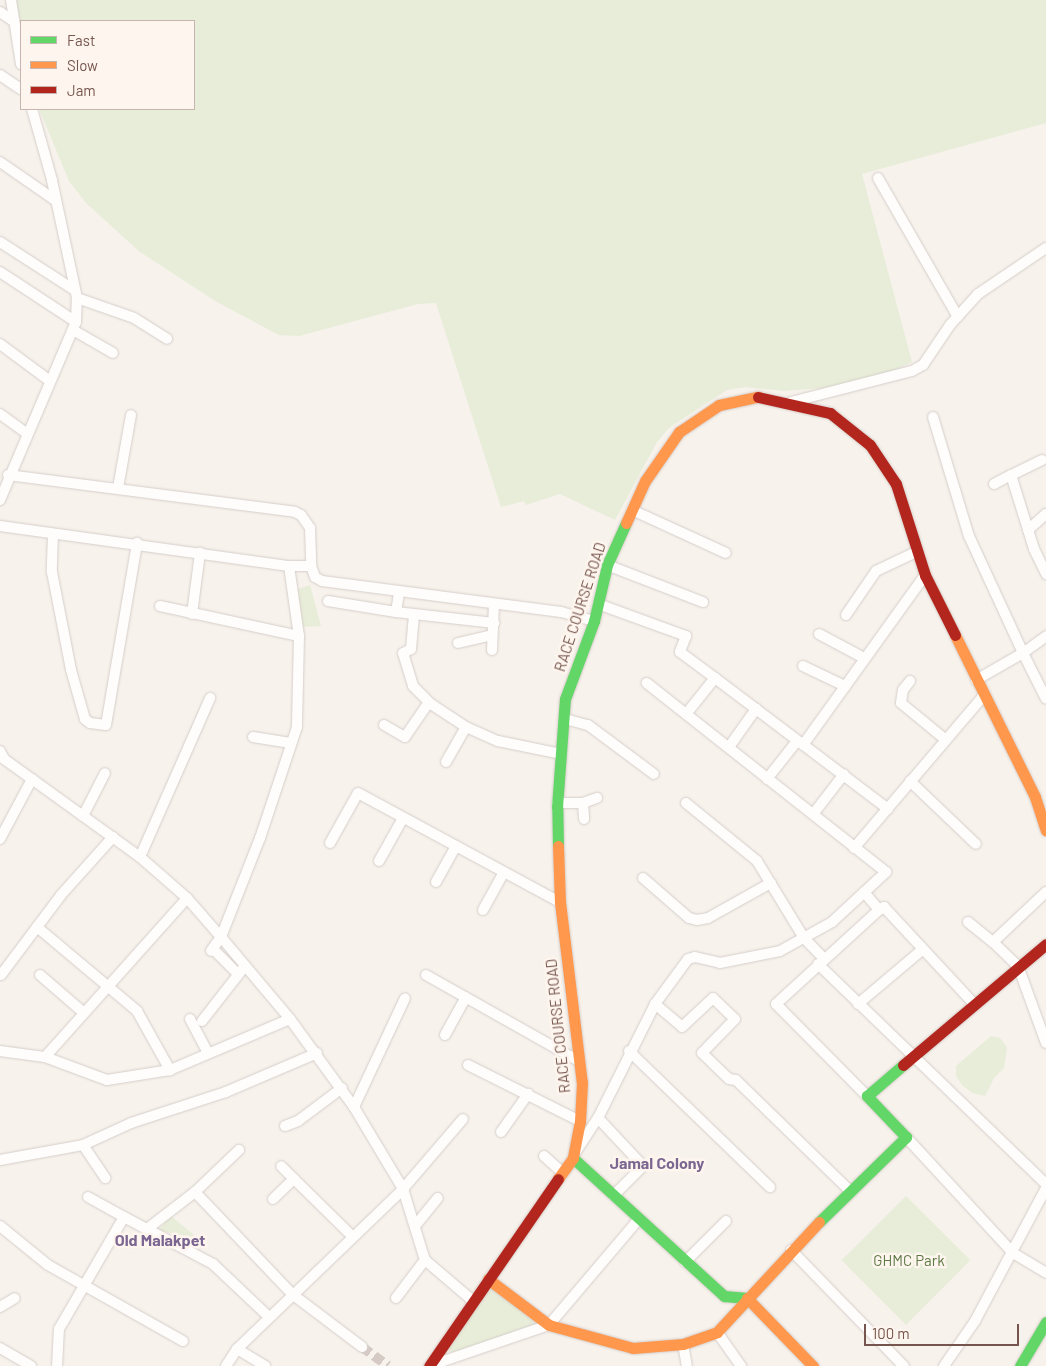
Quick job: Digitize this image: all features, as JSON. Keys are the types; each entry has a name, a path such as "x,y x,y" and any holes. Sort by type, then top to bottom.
{"street":[{"path":"11,0 12,20 20,59"},
{"path":"0,12 12,20"},
{"path":"0,75 20,87"},
{"path":"0,500 8,475 74,326 75,294 55,200 32,110"},
{"path":"0,162 55,200"},
{"path":"878,178 958,317"},
{"path":"0,242 75,294 134,318 167,339"},
{"path":"791,402 912,371 923,365 958,317 978,294 1046,248"},
{"path":"0,272 114,353"},
{"path":"0,344 50,380"},
{"name":"RACE COURSE ROAD","path":"429,1366 573,1158 580,1121 582,1083 577,1060 560,902 557,803 565,719 565,699 594,622 607,565 645,481 679,432 719,405 756,397 791,402 830,413 870,445 896,484 916,552 925,575 1035,797 1046,830"},
{"path":"0,414 26,433"},
{"path":"118,488 131,415"},
{"path":"933,417 969,536 1046,699"},
{"path":"994,484 1042,460"},
{"path":"8,475 295,512 301,515 310,528 311,566 315,577 322,582 561,612 594,622"},
{"path":"1011,475 1028,530 1046,574"},
{"path":"632,510 726,553"},
{"path":"1028,530 1046,514"},
{"path":"0,526 137,543 289,566 311,566"},
{"path":"54,534 52,572 71,670 85,719 90,723 106,724 137,543"},
{"path":"846,615 876,571 916,552"},
{"path":"192,614 200,553"},
{"path":"607,565 703,602"},
{"path":"289,566 299,636 297,727 260,838 221,936 212,950 242,970 290,1019 317,1053 354,1106 403,1189 425,1260 473,1301"},
{"path":"767,779 800,743 845,686 925,575"},
{"path":"396,612 399,592"},
{"path":"328,601 414,615 494,623"},
{"path":"492,650 494,604"},
{"path":"598,604 686,636 680,652 888,808"},
{"path":"160,606 299,636"},
{"path":"414,615 411,649 403,653 413,686 428,702 466,727 498,741 561,754"},
{"path":"819,634 864,658"},
{"path":"458,643 492,635"},
{"path":"976,680 1023,653 1046,636"},
{"path":"803,666 845,686"},
{"path":"686,714 715,678"},
{"path":"910,681 903,690 901,703 946,740"},
{"path":"647,683 767,779 814,813 854,848 886,872 832,922 780,951 732,962 688,958 656,1004 630,1051 598,1118 573,1158 638,1220 724,1296 747,1298 813,1366"},
{"path":"854,848 984,695"},
{"path":"140,857 210,698"},
{"path":"384,725 406,737 428,702"},
{"path":"729,748 756,708"},
{"path":"565,719 588,725 654,774"},
{"path":"446,762 466,727"},
{"path":"253,737 291,743"},
{"path":"1,758 140,857 188,898 221,936 242,970"},
{"path":"83,816 105,773"},
{"path":"814,813 844,774"},
{"path":"0,838 32,779"},
{"path":"910,781 976,844"},
{"path":"330,843 358,793 560,902"},
{"path":"557,803 583,804 598,798"},
{"path":"686,803 746,851 770,882 821,962 858,1004 912,1058 1046,1184"},
{"path":"583,804 584,819"},
{"path":"379,861 404,818"},
{"path":"1,974 37,926 113,837"},
{"path":"436,882 456,846"},
{"path":"483,910 504,872"},
{"path":"643,878 689,918 697,920 708,918 770,882"},
{"path":"864,892 879,910"},
{"path":"993,942 1046,892"},
{"path":"45,1057 188,898"},
{"path":"975,1005 884,907 776,1004 906,1136 1013,1253 1046,1272"},
{"path":"968,922 993,942 1018,966 1046,1043"},
{"path":"37,926 137,1011 170,1070"},
{"path":"867,1096 1046,944"},
{"path":"858,1004 923,949"},
{"path":"202,1020 242,970"},
{"path":"40,975 84,1013"},
{"path":"426,975 577,1060"},
{"path":"446,1035 466,997"},
{"path":"354,1106 405,998"},
{"path":"656,1004 682,1027 713,998 735,1019 702,1053 729,1079 736,1080 851,1192"},
{"path":"0,1051 45,1057 107,1080 170,1070 290,1019"},
{"path":"190,1020 208,1053"},
{"path":"630,1051 770,1187"},
{"path":"0,1160 83,1145 131,1123 226,1092 317,1053"},
{"path":"468,1065 580,1121"},
{"path":"285,1126 298,1121 342,1088"},
{"path":"501,1132 528,1094"},
{"path":"598,1118 643,1166 613,1196"},
{"path":"226,1366 237,1349 292,1294 403,1189 463,1119"},
{"path":"488,1279 549,1325 633,1348 682,1344 717,1332 791,1250 906,1136"},
{"path":"83,1145 105,1178"},
{"path":"147,1229 195,1192 239,1150"},
{"path":"544,1156 562,1172"},
{"path":"281,1166 352,1236"},
{"path":"273,1199 294,1179"},
{"path":"944,1366 975,1321 1046,1188"},
{"path":"195,1192 292,1294 362,1347"},
{"path":"88,1197 213,1264 269,1317"},
{"path":"415,1226 438,1198"},
{"path":"57,1366 59,1329 124,1217"},
{"path":"429,1366 549,1325 638,1220"},
{"path":"685,1262 726,1221"},
{"path":"2,1231 48,1265 183,1341"},
{"path":"791,1250 904,1366"},
{"path":"396,1298 425,1260"},
{"path":"0,1307 16,1298"},
{"path":"1020,1366 1046,1322"},
{"path":"717,1332 741,1366"},
{"path":"682,1344 687,1366"},
{"path":"0,1348 31,1366"},
{"path":"237,1349 265,1366"}],"green space":[{"path":"14,0 1046,0 1046,123 862,174 912,362 881,376 822,388 784,391 746,387 727,390 669,428 657,442 615,520 560,494 526,505 524,501 501,507 436,303 418,304 299,336 279,335 217,302 140,252 87,204 69,181 39,110 195,110 195,20 20,20 20,39"},
{"path":"310,585 321,626 303,627 298,589"},
{"path":"991,1036 1000,1038 1007,1047 1004,1068 994,1078 985,1096 972,1093 962,1085 956,1076 956,1066"},
{"name":"GHMC Park","path":"906,1196 970,1260 906,1325 842,1260"},
{"path":"171,1216 200,1240 159,1230"},
{"path":"492,1285 537,1325 452,1353 448,1349"}],"tunnel":[{"path":"362,1347 388,1366"}],"traffic: fast":[{"path":"558,846 557,807 565,699 594,621 607,565 626,523"},
{"path":"819,1222 906,1137 867,1096 903,1065"},
{"path":"573,1158 724,1296 747,1298"},
{"path":"1020,1366 1046,1322"}],"traffic: slow":[{"path":"626,523 645,481 679,432 719,405 758,397"},
{"path":"955,635 1035,797 1046,830"},
{"path":"558,846 560,902 582,1083 580,1121 573,1158 558,1179"},
{"path":"488,1279 549,1325 633,1348 683,1344 717,1332 819,1222"},
{"path":"747,1298 813,1366"}],"traffic: jam":[{"path":"758,397 830,413 870,445 896,484 925,575 955,635"},
{"path":"903,1065 1046,944"},
{"path":"429,1366 558,1179"}],"district":[{"name":"Jamal Colony","path":"657,1163"},
{"name":"Old Malakpet","path":"160,1240"}]}
